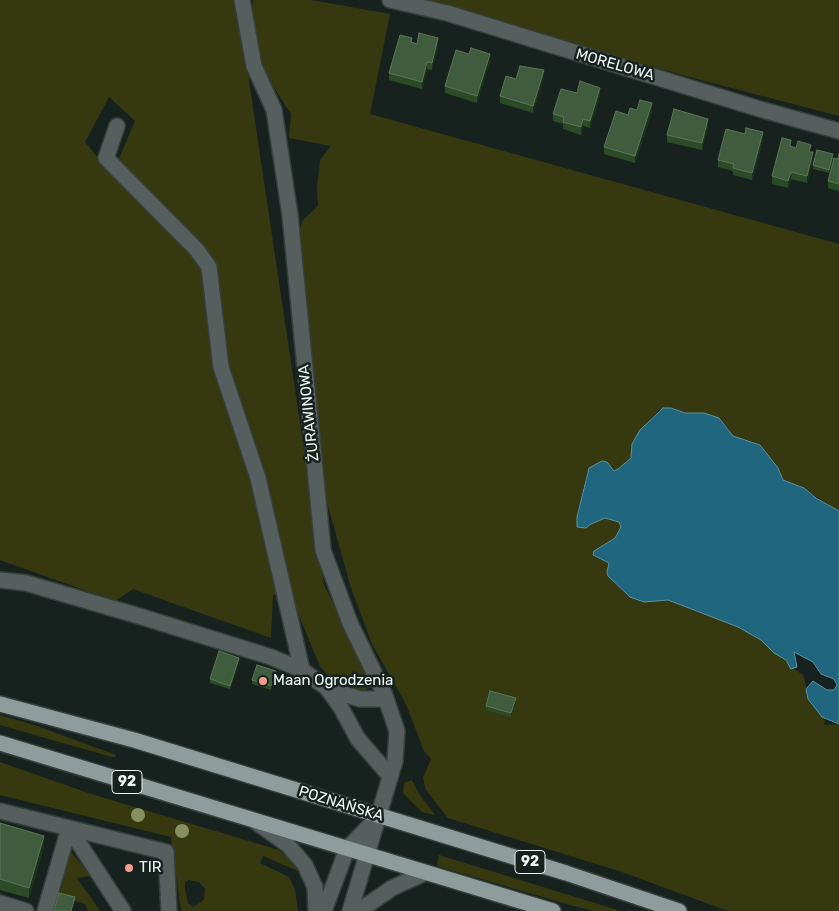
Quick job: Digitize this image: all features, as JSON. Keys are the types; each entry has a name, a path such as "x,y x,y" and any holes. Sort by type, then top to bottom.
{"main road":[{"name":"POZNAŃSKA","path":"0,704 134,740 583,878 679,911"},
{"name":"92","path":"0,743 553,911"}],"street":[{"name":"ŻURAWINOWA","path":"242,0 254,66 274,110 289,206 323,550 350,623 386,698 393,717 398,740 395,760 368,856 350,911"},
{"name":"MORELOWA","path":"390,0 447,13 763,110 839,131"},
{"path":"117,126 106,158 197,250 209,267 221,367 258,478 302,670"},
{"path":"0,580 26,584 271,657 302,670 327,688 360,700 386,698"},
{"path":"327,688 340,706 358,739 390,776"},
{"path":"0,811 166,852 169,911"},
{"path":"324,911 347,849 379,816"},
{"path":"254,821 288,845 305,865 315,888 316,911"},
{"path":"45,911 69,828"},
{"path":"69,828 123,911"},
{"path":"360,911 392,888 425,873"},
{"path":"0,903 26,911"}],"green space":[{"path":"0,0 237,0 324,585 375,685 356,695 339,688 320,666 289,592 273,595 271,638 133,589 115,601 0,560","holes":["109,97 135,121 112,175 85,142"]},
{"path":"253,0 311,0 390,14 370,114 839,244 839,511 800,486 783,480 778,468 764,450 754,442 733,436 728,428 711,415 685,413 671,408 659,410 645,424 637,435 631,458 618,469 614,471 610,468 587,472 578,511 578,528 586,528 605,518 619,522 621,527 615,538 593,553 597,558 609,563 607,571 611,579 626,594 644,602 668,600 738,627 761,640 774,653 786,660 803,675 810,702 825,719 824,725 839,724 839,911 728,911 622,872 448,818 426,790 423,778 431,759 424,751 406,704 372,644 351,588 318,470 298,235 303,220 318,206 317,188 320,160 331,146 289,138 291,114 259,64 252,9"},
{"path":"412,0 839,0 839,116 697,79"},
{"path":"0,715 37,726 116,755 115,758 0,725"},
{"path":"0,762 91,794 279,850 292,861 298,871 263,856 260,863 289,877 295,890 298,911 181,911 171,837 0,795","holes":["189,880 199,882 205,889 204,900 193,907 188,903 185,882"]},
{"path":"412,780 419,794 435,815 422,812 403,793 404,783"},
{"path":"71,852 91,876 77,878 100,911 88,911 85,904 59,896"},
{"path":"439,855 620,911 594,911 437,866"}],"water":[{"path":"663,408 671,408 685,413 704,413 719,418 733,436 760,445 778,468 783,480 804,488 816,498 839,511 839,724 822,717 808,699 806,689 813,681 827,690 834,690 837,685 834,679 821,674 813,662 794,652 797,667 791,669 786,660 774,653 761,640 738,627 668,600 644,602 630,597 608,576 609,563 593,555 594,551 615,538 621,527 619,522 605,518 586,528 577,527 577,517 589,468 602,461 607,462 614,471 618,469 631,458 632,444 640,430"}],"building":[{"path":"419,33 438,38 432,63 427,62 422,82 389,73 400,35 412,38 411,42 417,44"},
{"path":"471,48 490,54 477,96 445,86 456,50 469,54"},
{"path":"520,66 544,70 533,106 500,96 506,76 516,79"},
{"path":"580,81 600,88 590,121 583,119 581,127 563,122 564,117 553,114 561,89 577,93"},
{"path":"640,100 652,103 635,156 604,147 616,111 628,115 630,108 637,110"},
{"path":"674,109 708,119 702,143 667,135"},
{"path":"746,128 763,132 752,173 733,168 734,164 718,160 726,129 745,134"},
{"path":"782,138 791,140 790,146 796,148 798,141 811,145 809,152 813,152 807,176 791,172 788,181 772,176"},
{"path":"817,150 833,154 829,170 813,165"},
{"path":"839,154 839,184 828,181 834,158 838,159"},
{"path":"219,651 239,658 230,686 210,679"},
{"path":"257,665 276,671 271,686 252,680"},
{"path":"490,691 516,698 511,713 486,706"},
{"path":"0,823 44,836 29,888 0,879"},
{"path":"59,893 75,897 71,911 54,911"}],"place":[{"name":"Maan Ogrodzenia","path":"263,681"},
{"name":"TIR","path":"129,868"}]}
